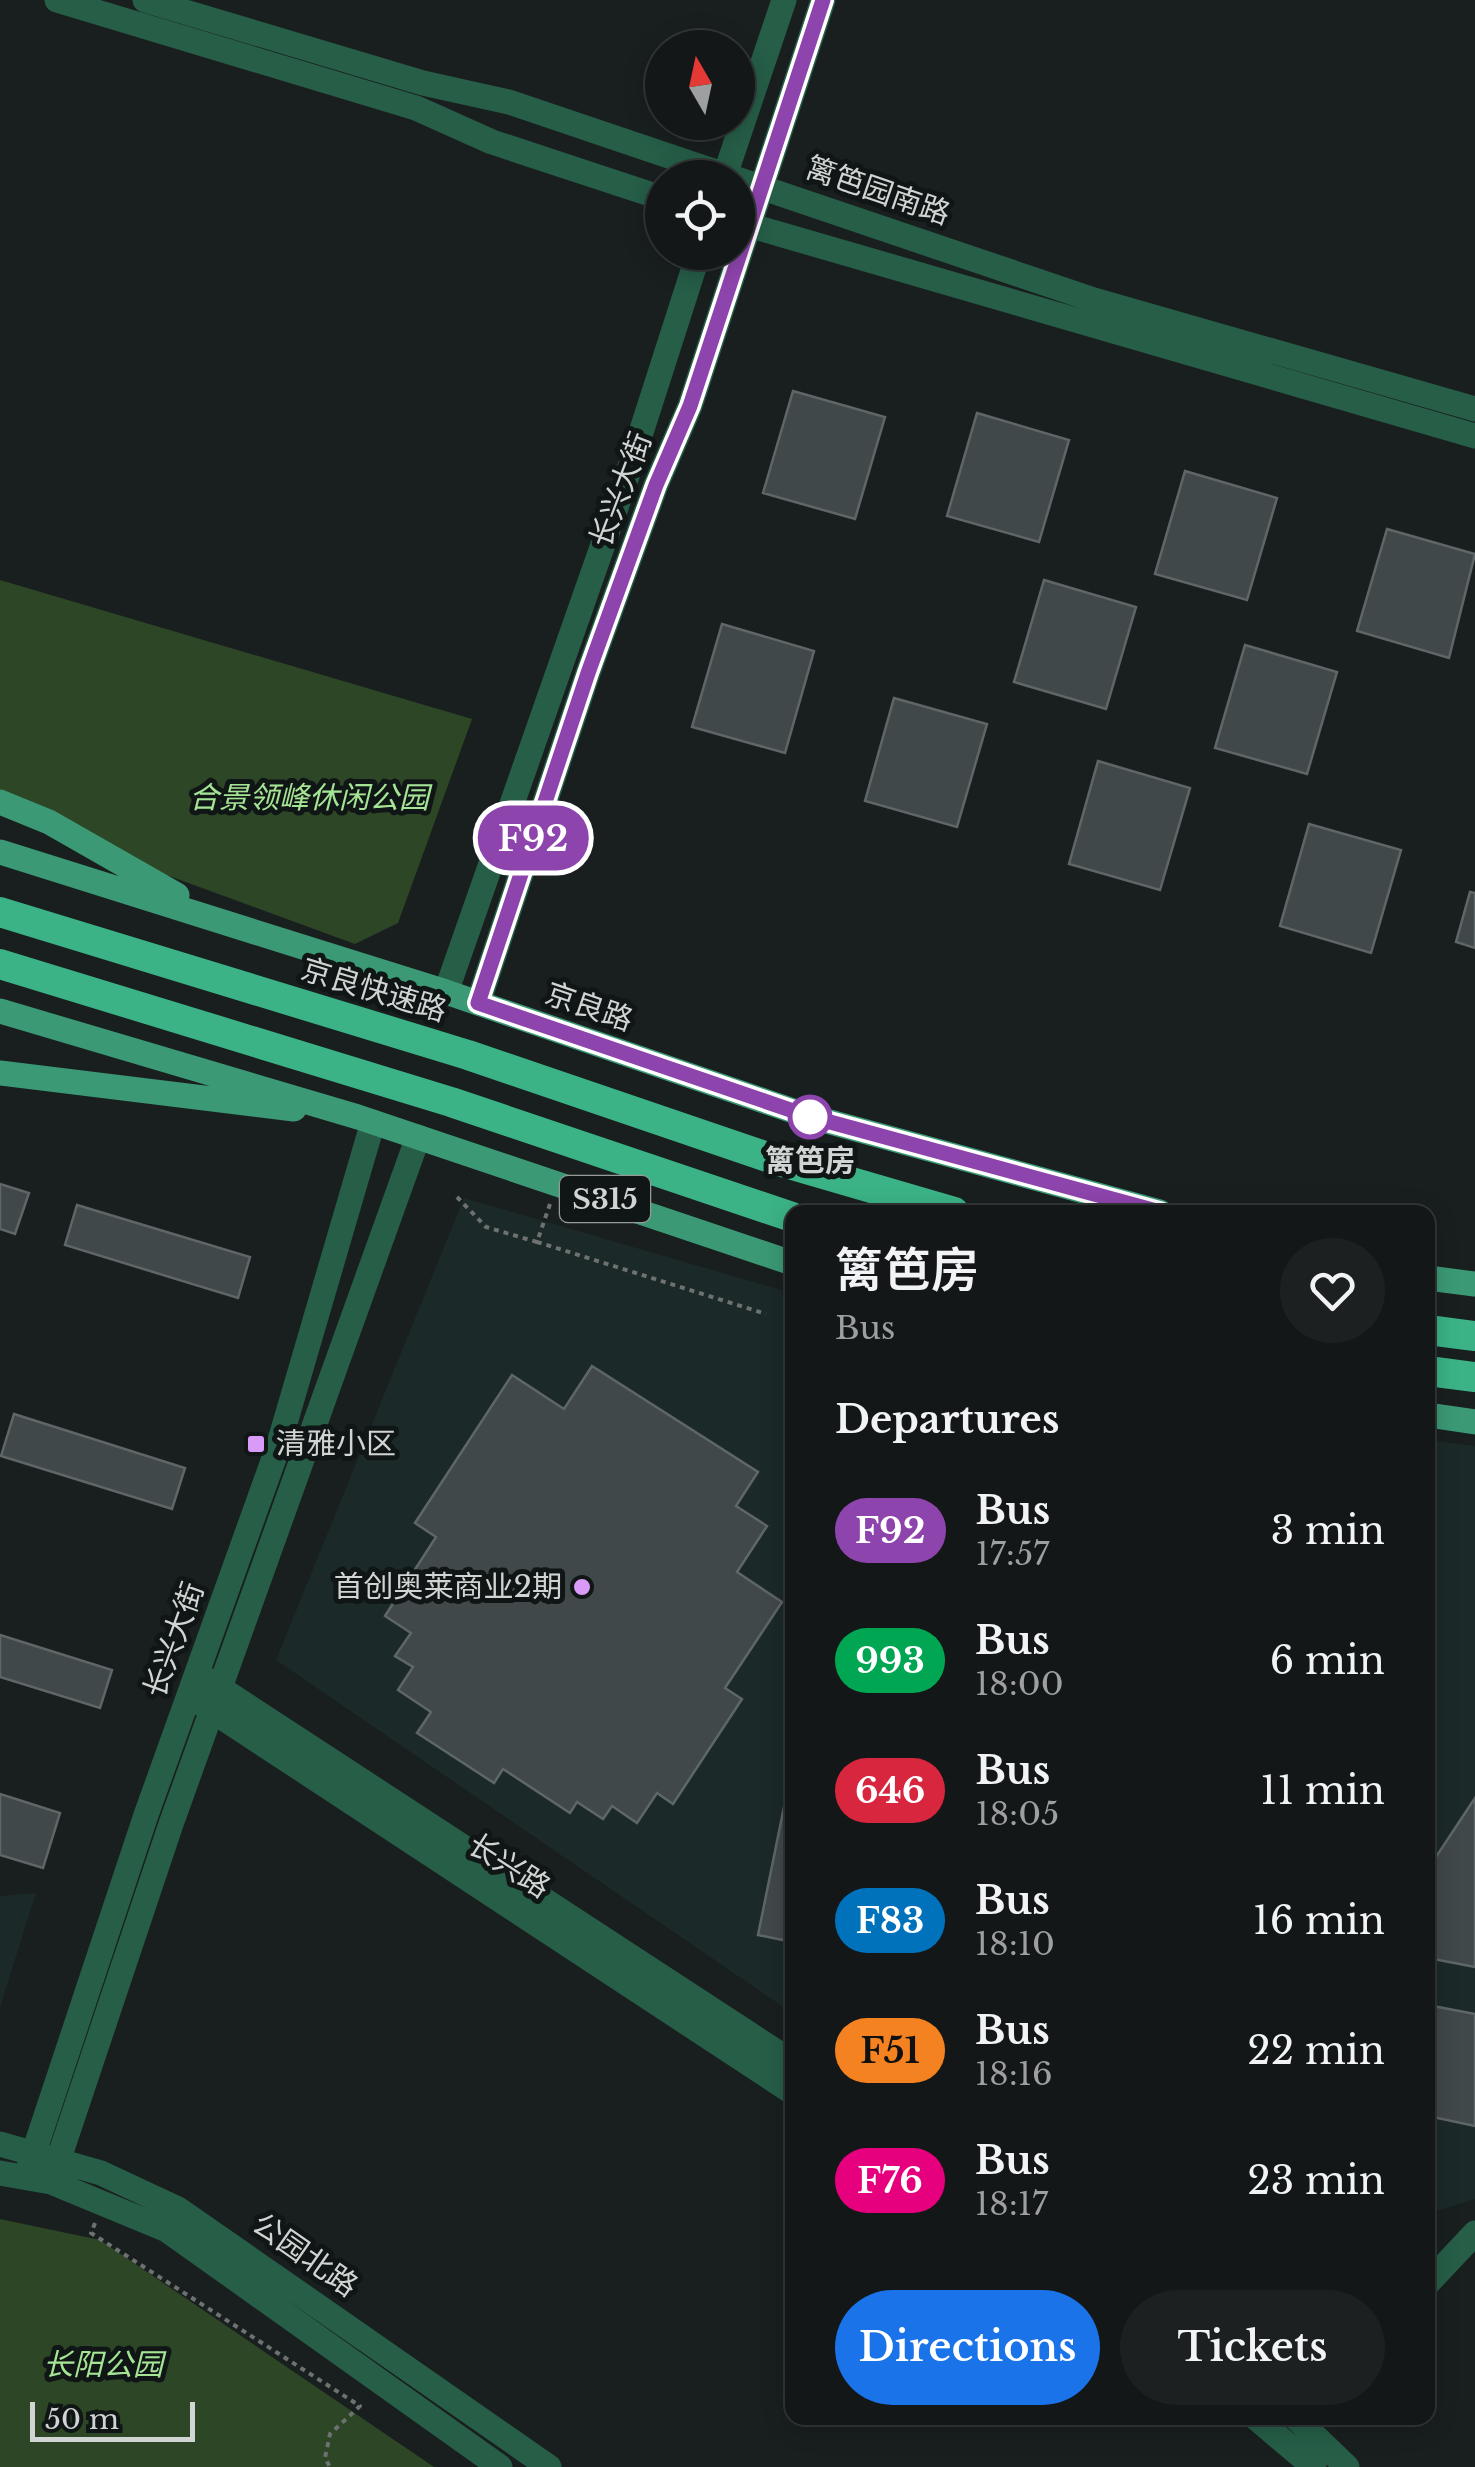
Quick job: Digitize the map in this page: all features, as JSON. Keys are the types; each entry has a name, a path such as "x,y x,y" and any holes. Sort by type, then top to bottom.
{"highway":[{"name":"京良快速路","path":"0,912 468,1056 779,1161 930,1205"},
{"path":"0,964 451,1102 785,1216"},
{"path":"725,1197 785,1226"},
{"path":"1435,1331 1475,1336"},
{"path":"1435,1373 1475,1377"}],"main road":[{"path":"0,802 49,822 239,927"},
{"name":"京良路","path":"0,852 446,992 808,1116 1134,1205"},
{"name":"S315","path":"0,1011 366,1120 785,1261"},
{"path":"0,1072 366,1120"},
{"path":"1435,1279 1475,1284"},
{"path":"1435,1417 1475,1422"}],"street":[{"path":"57,0 416,108 492,142 645,192"},
{"name":"篱笆园南路","path":"146,0 422,83 509,102 681,160"},
{"path":"730,160 784,0"},
{"name":"长兴大街","path":"755,199 823,0"},
{"name":"篱笆园南路","path":"755,183 1094,300 1475,409"},
{"path":"755,227 1475,436"},
{"name":"长兴大街","path":"446,992 627,476 693,270"},
{"name":"长兴大街","path":"478,1003 588,673 656,485 690,406 730,270"},
{"name":"长兴大街","path":"55,2170 294,1398 366,1120"},
{"name":"长兴大街","path":"19,2167 418,1137"},
{"name":"长兴路","path":"204,1691 785,2058"},
{"name":"长兴路","path":"204,1691 785,2087"},
{"name":"公园北路","path":"0,2144 19,2167 55,2170 178,2209 549,2467"},
{"name":"公园北路","path":"55,2170 167,2230 500,2467"},
{"path":"1435,2275 1475,2232"},
{"path":"1296,2425 1314,2467"},
{"path":"1297,2425 1348,2467"}],"path":[{"path":"457,1197 486,1228 537,1242"},
{"path":"95,2223 91,2233 130,2254 360,2406 330,2434 325,2458 330,2467"}],"shaded area":[{"path":"464,1198 785,1291 785,2008 276,1660"},
{"path":"1435,1441 1475,1446 1475,2199 1435,2212"},
{"path":"36,1893 0,2007 0,1896"}],"green space":[{"name":"合景领峰休闲公园","path":"0,580 472,719 398,923 355,944 0,814"},
{"name":"长阳公园","path":"0,2219 100,2240 434,2467 0,2467"}],"building":[{"path":"793,391 885,417 855,519 763,493"},
{"path":"977,413 1069,440 1039,542 947,516"},
{"path":"1185,471 1277,498 1247,600 1155,574"},
{"path":"1387,529 1475,554 1449,658 1357,631"},
{"path":"1044,580 1136,607 1106,709 1014,682"},
{"path":"722,624 814,651 785,753 692,727"},
{"path":"1245,645 1337,672 1307,774 1215,748"},
{"path":"894,698 987,724 957,827 865,801"},
{"path":"1098,761 1190,788 1160,890 1069,864"},
{"path":"1309,824 1401,850 1371,953 1280,926"},
{"path":"1470,892 1475,893 1475,948 1456,942"},
{"path":"0,1184 29,1193 15,1234 0,1229"},
{"path":"77,1205 250,1257 238,1298 65,1245"},
{"name":"首创奥莱商业2期","path":"592,1366 758,1472 736,1506 767,1526 737,1572 782,1602 725,1688 742,1699 673,1804 657,1793 637,1823 612,1806 603,1819 577,1802 570,1813 503,1769 494,1783 417,1733 431,1712 398,1690 413,1667 395,1656 411,1633 385,1616 436,1537 415,1523 512,1375 564,1409"},
{"path":"14,1414 185,1468 172,1509 1,1456"},
{"path":"0,1635 112,1670 100,1708 0,1677"},
{"path":"0,1794 60,1813 43,1868 0,1855"},
{"path":"1475,1798 1475,1967 1435,1959 1435,1858"},
{"path":"784,1807 785,1807 785,1941 758,1935"},
{"path":"1435,2006 1475,2014 1475,2126 1435,2117"}],"bus line":[{"name":"F92","path":"823,0 690,406 656,485 588,673 478,1003 808,1116 1134,1205"}],"place":[{"name":"篱笆房","path":"810,1117"},
{"name":"清雅小区","path":"256,1444"},
{"name":"首创奥莱商业2期","path":"582,1587"}]}
